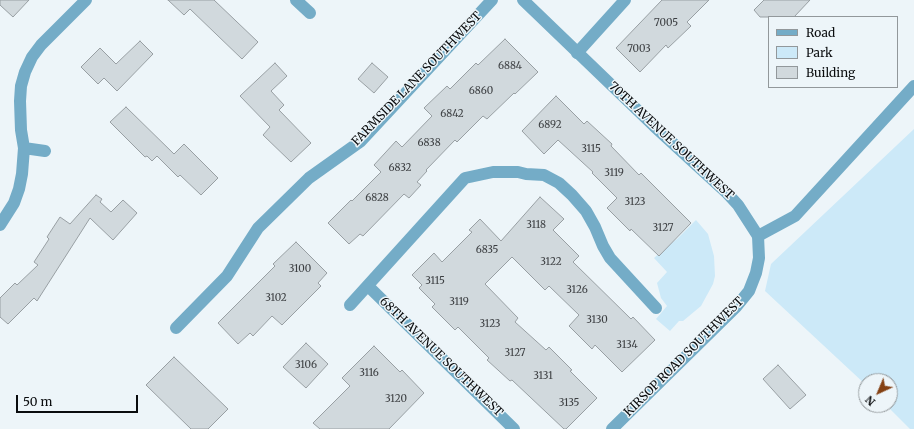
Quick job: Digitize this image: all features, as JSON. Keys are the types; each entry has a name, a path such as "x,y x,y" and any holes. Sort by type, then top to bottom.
{"street":[{"path":"0,225 14,203 22,174 24,148 21,130 20,101 21,86 25,72 32,58 41,46 86,0"},
{"path":"296,0 310,13"},
{"name":"FARMSIDE LANE SOUTHWEST","path":"176,328 227,276 258,228 309,178 361,141 492,0"},
{"name":"70TH AVENUE SOUTHWEST","path":"523,0 654,126 738,204 758,236"},
{"path":"577,52 601,28 625,0"},
{"path":"758,236 795,216 914,86"},
{"path":"24,148 45,151"},
{"path":"350,305 465,178 493,172 518,172 544,175 559,183 586,211 610,258 656,308"},
{"name":"KIRSOP ROAD SOUTHWEST","path":"612,429 736,307 749,291 760,258 758,236"},
{"name":"68TH AVENUE SOUTHWEST","path":"368,286 514,429"}],"green space":[{"path":"914,129 914,429 910,429 894,413 898,413 898,373 858,373 858,378 765,291 771,264"},
{"path":"696,220 708,234 714,256 715,276 713,284 701,306 683,321 679,321 670,331 656,319 667,306 661,298 657,283 667,272 654,258 677,239"}],"building":[{"path":"0,0 29,0 13,17 0,5"},
{"path":"168,0 214,0 258,42 242,59 190,9 184,15"},
{"path":"662,0 709,0 687,22 691,26 668,48 666,45 640,72 616,48"},
{"path":"764,0 810,0 795,16 760,17 754,10"},
{"path":"505,39 538,72 487,119 483,116 457,142 455,140 426,170 427,171 417,182 421,185 409,198 404,194 363,236 360,234 349,244 328,223 381,172 374,165 396,141 402,147 432,116 424,108 447,86 450,89 476,63 478,65"},
{"path":"140,41 153,54 117,91 104,78 98,84 81,67 100,48 116,64"},
{"path":"275,63 287,76 271,91 284,105 279,110 311,143 291,162 263,135 270,127 240,96"},
{"path":"372,63 388,77 374,93 358,79"},
{"path":"556,96 584,124 587,121 612,144 611,146 639,175 641,173 691,223 659,256 631,229 630,231 607,208 617,198 592,173 593,172 558,140 544,154 522,131"},
{"path":"126,107 174,154 184,144 218,178 201,195 180,175 178,177 157,156 152,161 147,156 145,157 110,122"},
{"path":"96,195 102,199 100,202 111,212 123,200 137,213 113,240 90,218 37,301 34,298 8,324 0,317 0,298 15,283 17,285 38,265 34,262 49,239 47,237 60,217 70,224"},
{"path":"540,197 564,219 553,230 579,256 573,262 631,319 633,317 655,340 622,372 595,345 592,349 569,326 579,315 549,286 545,290 512,257 485,284 518,318 515,322 546,350 549,347 597,398 566,429 564,429 512,380 510,381 487,360 489,358 458,327 455,330 432,307 435,304 419,288 422,285 412,275 434,253 442,262 472,232 469,230 480,219 501,241"},
{"path":"296,242 327,273 318,283 321,286 282,325 272,316 253,336 250,333 238,344 218,323 275,266 273,264"},
{"path":"306,343 328,364 306,388 283,367"},
{"path":"374,346 400,372 402,370 424,393 389,429 320,429 313,423 350,386 342,378"},
{"path":"174,357 228,409 208,429 191,429 146,385"},
{"path":"778,365 806,395 790,409 763,379"}]}
